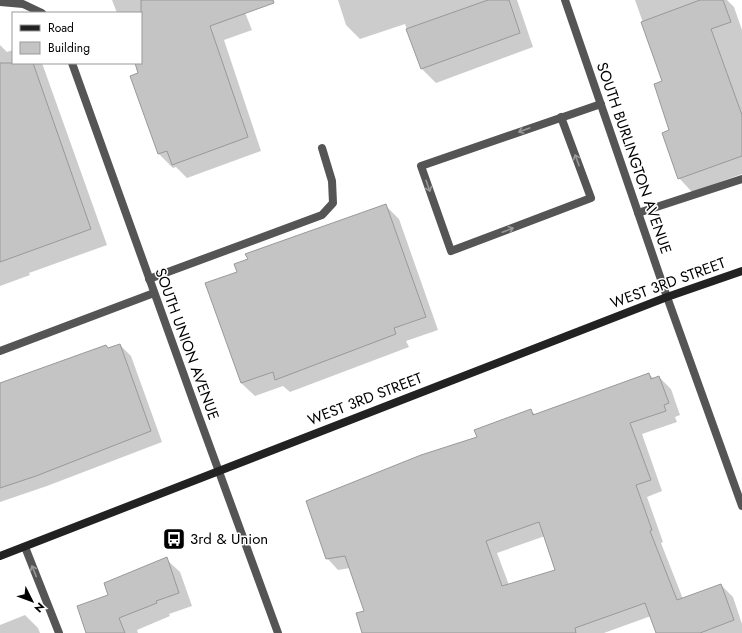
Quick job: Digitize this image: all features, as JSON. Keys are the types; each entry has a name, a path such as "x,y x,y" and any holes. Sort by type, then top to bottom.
{"main road":[{"name":"WEST 3RD STREET","path":"0,556 667,297 742,270"}],"street":[{"name":"SOUTH BURLINGTON AVENUE","path":"565,0 667,297 742,506"},
{"path":"0,2 23,4 40,12"},
{"name":"SOUTH UNION AVENUE","path":"72,64 218,471 278,633"},
{"path":"561,117 591,198 451,251 421,166 561,117 600,104"},
{"path":"149,279 322,215 333,204 332,181 322,148"},
{"path":"638,213 742,179"},
{"path":"0,351 154,293"},
{"path":"25,547 59,633"}],"building":[{"path":"141,0 273,0 274,3 210,26 248,137 172,165 167,151 158,154 130,76 138,73 135,64 142,64"},
{"path":"488,0 509,0 520,33 421,69 406,29"},
{"path":"700,0 723,0 731,22 711,29 742,115 742,156 678,179 662,133 669,130 654,84 662,81 641,22"},
{"path":"0,63 33,64 91,229 0,262"},
{"path":"386,204 426,317 394,328 396,334 275,380 273,372 241,383 205,283 237,272 234,264 248,259 245,254"},
{"path":"120,344 151,431 36,476 0,488 0,383 106,345 108,348"},
{"path":"649,373 651,379 659,376 669,403 664,405 666,411 630,423 651,480 636,485 652,530 650,531 677,600 721,584 734,620 700,633 656,633 645,603 575,628 576,633 362,633 356,613 364,611 345,556 326,559 306,501 421,455 477,437 474,430 531,409 533,415","holes":["539,522 555,570 502,586 486,541"]},
{"path":"167,557 179,593 156,601 157,603 119,618 125,633 86,633 77,606 108,595 104,583"}],"place":[{"name":"3rd & Union","path":"174,539"}]}
